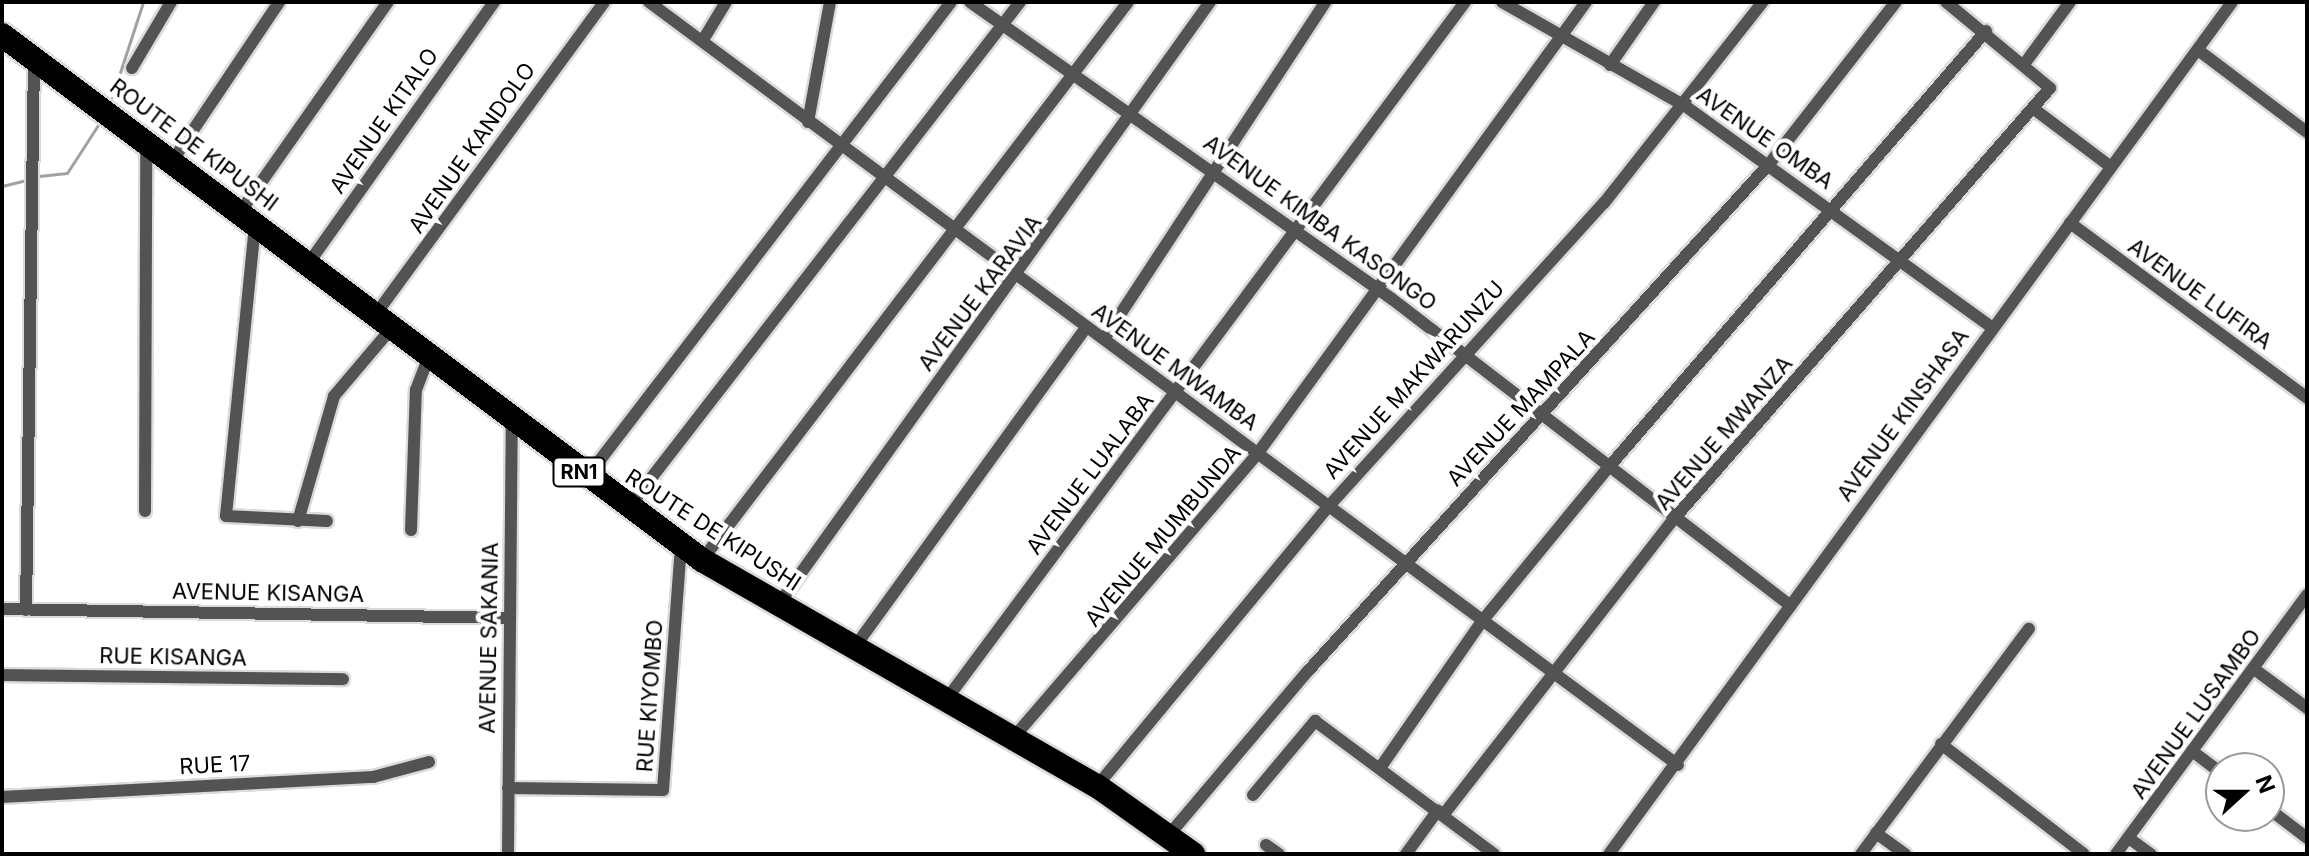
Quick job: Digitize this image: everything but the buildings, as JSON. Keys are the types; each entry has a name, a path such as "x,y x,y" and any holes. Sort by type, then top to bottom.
{"highway":[{"name":"ROUTE DE KIPUSHI","path":"2,35 248,217 381,324 512,423 702,560 1097,786 1193,854"}],"street":[{"path":"132,68 171,2"},
{"path":"173,160 279,2"},
{"path":"327,521 226,514 248,217 388,2"},
{"name":"AVENUE KITALO","path":"308,264 494,2"},
{"name":"AVENUE KANDOLO","path":"298,521 334,396 604,2"},
{"name":"AVENUE MWAMBA","path":"649,2 1678,765"},
{"path":"703,40 726,2"},
{"path":"808,122 830,2"},
{"path":"600,460 951,2"},
{"name":"AVENUE KIMBA KASONGO","path":"970,2 1218,171 1380,290 1673,520 1791,606"},
{"path":"628,508 1020,2"},
{"path":"702,560 1128,2"},
{"name":"AVENUE KARAVIA","path":"778,605 1017,277 1210,2"},
{"path":"1104,339 1218,171 1325,2"},
{"name":"AVENUE LUALABA","path":"946,700 1176,394 1292,228 1465,2"},
{"name":"AVENUE OMBA","path":"1502,2 1559,38 1685,106 1770,163 1991,327"},
{"name":"AVENUE MUMBUNDA","path":"1014,737 1258,453 1380,290 1586,2"},
{"path":"1610,65 1654,2"},
{"name":"AVENUE MAKWARUNZU","path":"1097,786 1328,507 1685,106 1763,2"},
{"name":"AVENUE MAMPALA","path":"1168,836 1406,561 1770,163 1896,2"},
{"path":"1951,4 2025,63 2070,2"},
{"name":"AVENUE KINSHASA","path":"1609,854 1678,765 1991,327 2232,2"},
{"path":"1380,768 1483,620 1608,468 1986,31"},
{"path":"2198,50 2307,132"},
{"path":"26,610 34,59"},
{"name":"AVENUE MWANZA","path":"1406,854 1673,520 2034,109 2048,90 2049,82 2025,63"},
{"path":"2034,109 2111,167"},
{"path":"145,511 146,140"},
{"name":"AVENUE LUFIRA","path":"2070,223 2307,398"},
{"path":"854,649 1086,327"},
{"path":"411,530 416,390 428,359"},
{"name":"AVENUE SAKANIA","path":"508,854 512,423"},
{"name":"RUE KIYOMBO","path":"508,788 663,790 681,545"},
{"name":"AVENUE LUSAMBO","path":"2116,854 2307,595"},
{"name":"AVENUE KISANGA","path":"2,609 509,618"},
{"path":"1861,854 2029,629"},
{"path":"2254,669 2307,708"},
{"name":"RUE KISANGA","path":"2,675 343,679"},
{"path":"1253,795 1313,721 1441,812 1494,854"},
{"path":"1941,744 2084,854"},
{"path":"2192,751 2205,761"},
{"name":"RUE 17","path":"2,797 373,777 429,762"},
{"path":"2285,821 2307,838"},
{"path":"1876,833 1905,854"},
{"path":"2130,839 2151,854"},
{"path":"1266,845 1279,854"}],"waterway":[{"path":"112,97 143,2"},
{"path":"39,176 67,173 100,122"},
{"path":"2,186 26,180"},
{"path":"2,297 2,320"}]}
